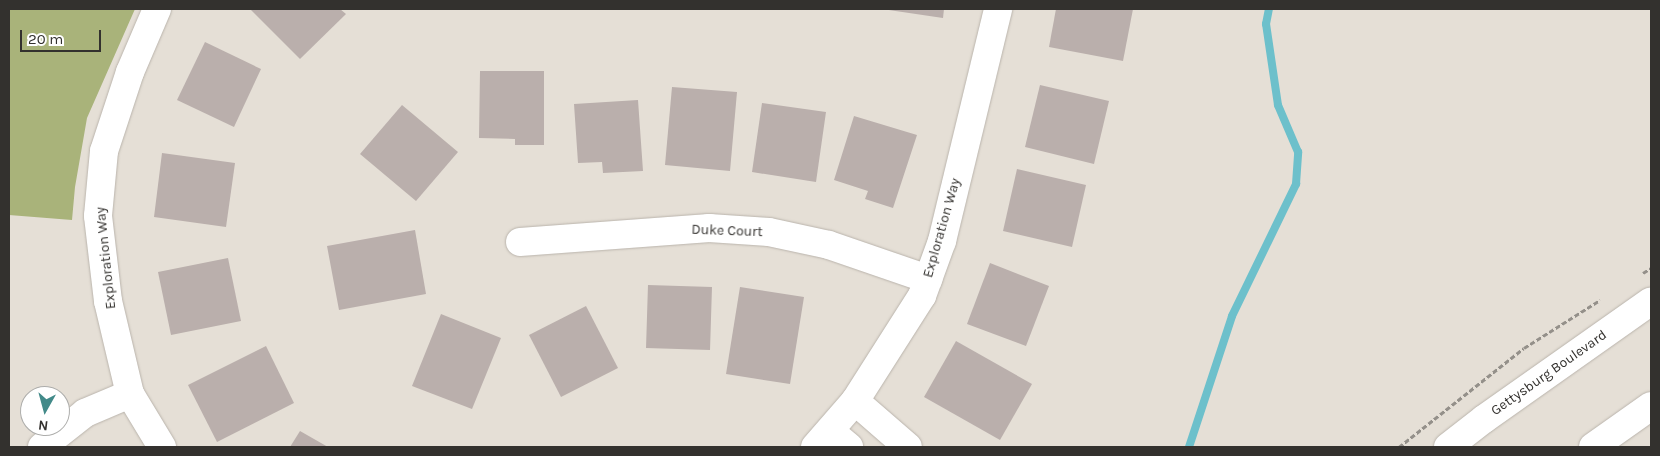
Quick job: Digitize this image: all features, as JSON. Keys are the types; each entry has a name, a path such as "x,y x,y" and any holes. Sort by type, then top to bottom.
{"street":[{"name":"Exploration Way","path":"158,9 130,72 104,151 98,216 108,301 130,394 162,447"},
{"name":"Exploration Way","path":"831,442 922,296 942,241 998,9"},
{"name":"Duke Court","path":"520,242 709,228 769,232 829,245 928,279"},
{"name":"Gettysburg Boulevard","path":"1448,447 1484,419 1651,301"},
{"path":"42,447 86,413 130,394"},
{"path":"855,401 908,447"},
{"path":"1593,447 1651,406"}],"path":[{"path":"1635,278 1651,268"},
{"path":"1399,447 1524,348 1603,299"}],"green space":[{"path":"9,9 135,9 87,118 75,187 72,220 9,215"}],"building":[{"path":"250,9 340,9 346,14 300,59"},
{"path":"882,9 944,9 943,18"},
{"path":"1056,9 1133,9 1123,61 1049,47"},
{"path":"205,42 261,69 234,127 177,100"},
{"path":"480,71 544,71 544,145 515,145 515,139 479,138"},
{"path":"1040,85 1109,101 1094,164 1025,147"},
{"path":"672,87 737,92 730,171 665,165"},
{"path":"638,100 643,171 603,173 602,162 578,163 574,104"},
{"path":"762,103 826,112 816,182 752,172"},
{"path":"402,105 458,152 416,201 360,154"},
{"path":"854,116 917,135 893,208 865,199 868,191 834,180"},
{"path":"162,153 235,163 226,227 154,217"},
{"path":"1017,169 1086,185 1072,247 1003,231"},
{"path":"415,230 426,294 339,310 327,246"},
{"path":"228,258 241,321 171,335 158,272"},
{"path":"990,263 1049,286 1026,346 967,324"},
{"path":"648,285 712,287 710,350 646,348"},
{"path":"740,287 804,297 790,384 726,374"},
{"path":"586,306 618,368 561,397 529,335"},
{"path":"441,314 501,338 472,409 412,386"},
{"path":"956,341 1032,384 1000,440 924,397"},
{"path":"266,346 294,403 217,442 188,385"},
{"path":"300,431 328,447 290,447"}],"waterway":[{"path":"1189,447 1232,316 1296,184 1298,152 1278,105 1266,24 1269,9"}]}
